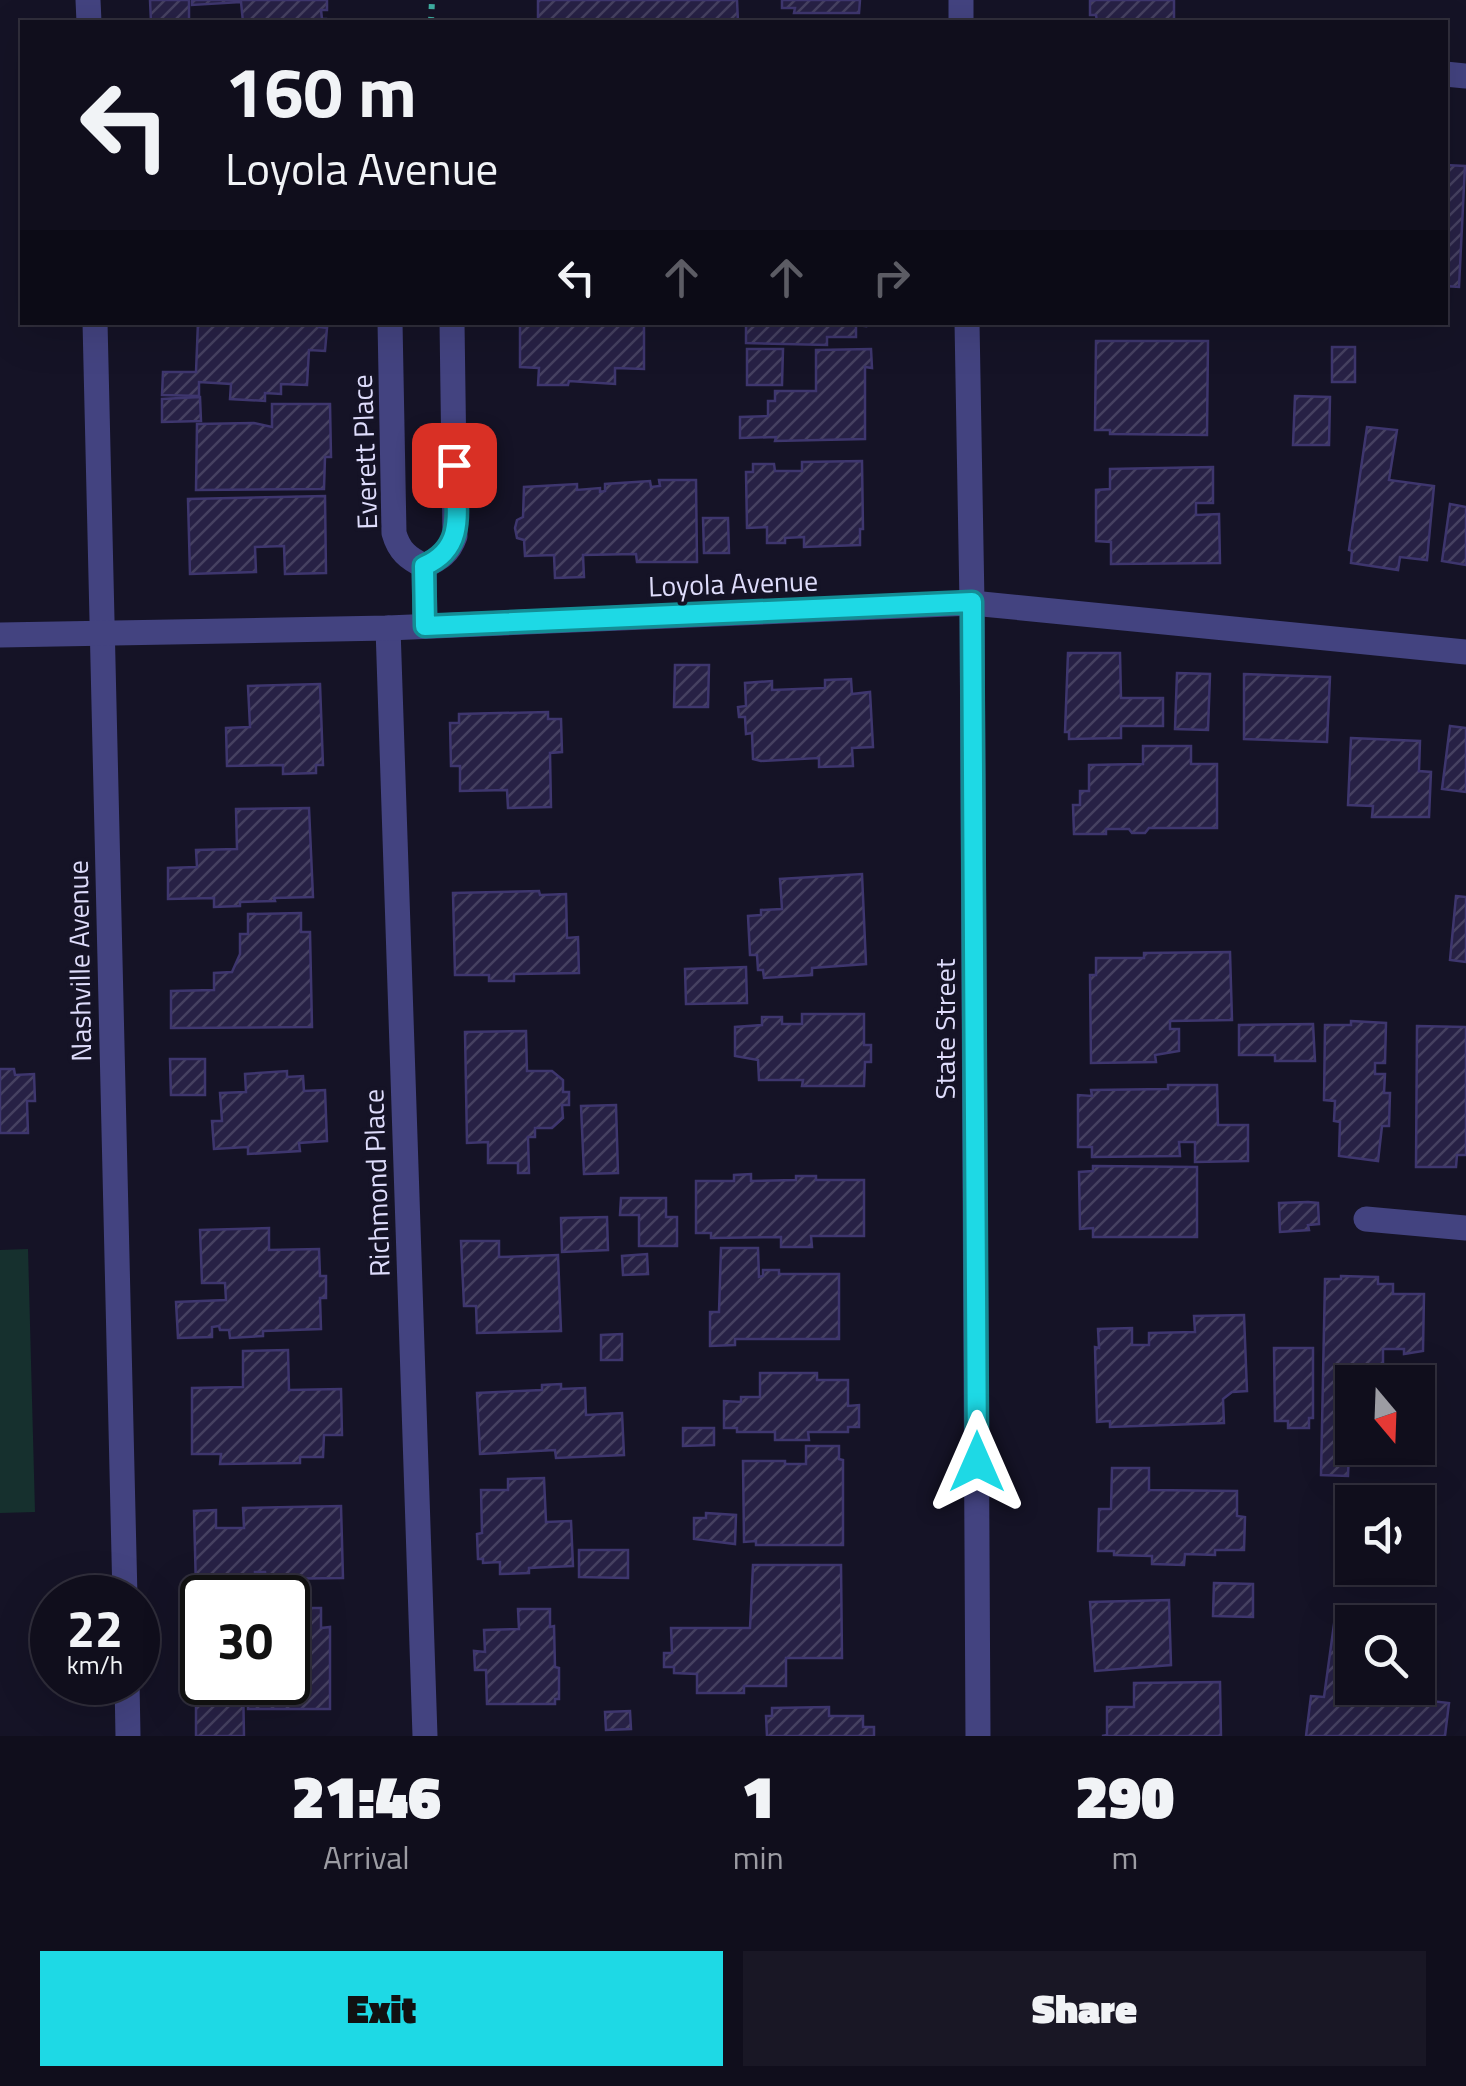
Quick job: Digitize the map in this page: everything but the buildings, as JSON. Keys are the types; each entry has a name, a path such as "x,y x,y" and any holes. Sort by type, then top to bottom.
{"street":[{"name":"Nashville Avenue","path":"95,325 124,1575"},
{"name":"Everett Place","path":"390,325 394,533 408,558 424,566"},
{"path":"425,626 424,566 439,560 456,536 452,325"},
{"name":"State Street","path":"967,325 978,1736"},
{"name":"Loyola Avenue","path":"0,635 388,628 972,602 1466,652"},
{"name":"Richmond Place","path":"388,628 425,1736"},
{"path":"1366,1219 1466,1228"},
{"path":"127,1705 128,1736"}],"green space":[{"path":"28,1249 35,1512 0,1513 0,1250"}],"route":[{"path":"454,465 456,536 439,560 424,566 425,626 972,602 977,1462"}]}
